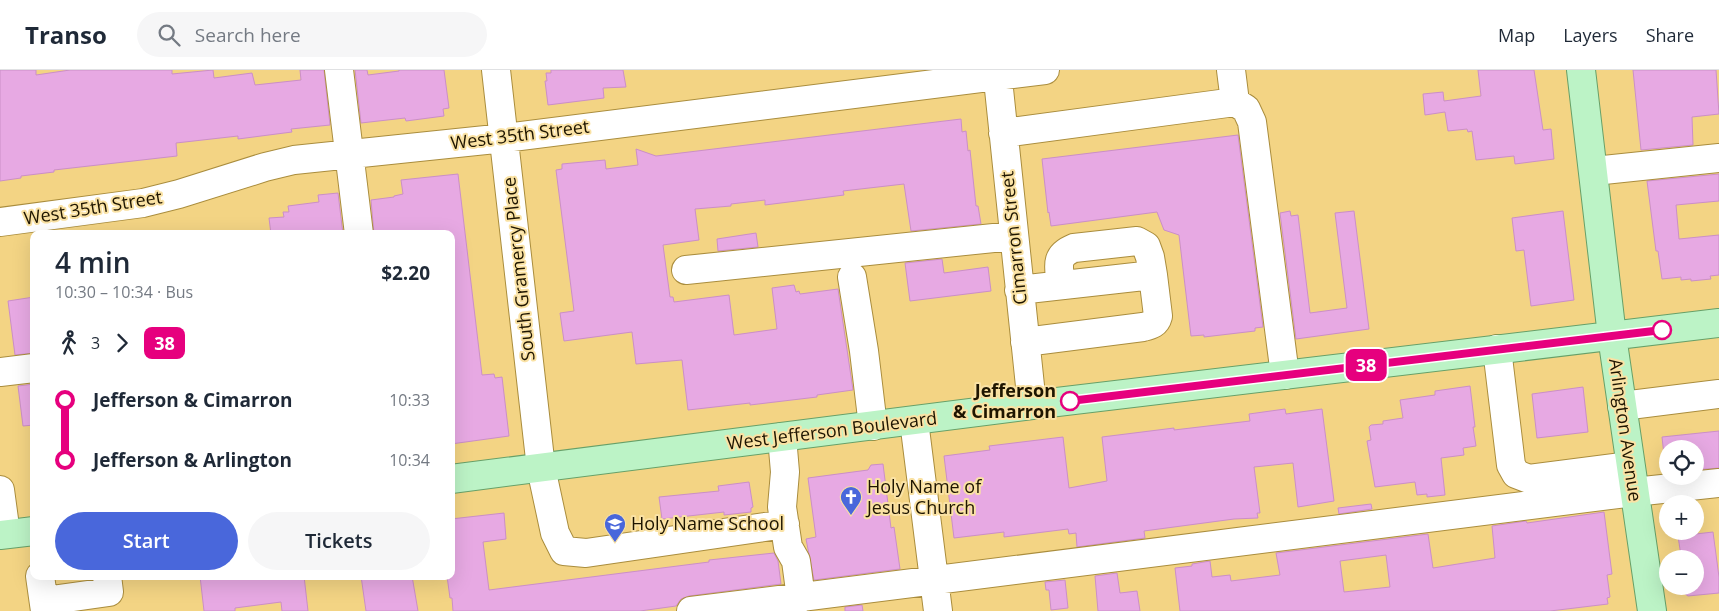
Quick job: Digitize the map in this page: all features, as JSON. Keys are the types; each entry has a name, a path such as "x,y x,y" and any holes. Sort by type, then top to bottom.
{"main road":[{"name":"Arlington Avenue","path":"1581,70 1612,336 1652,611"},
{"name":"West Jefferson Boulevard","path":"455,479 1032,405 1719,323"}],"street":[{"path":"340,70 357,230"},
{"name":"South Gramercy Place","path":"496,70 541,468 555,533 564,551 586,553 784,524"},
{"name":"West 35th Street","path":"0,222 143,203 294,160 505,138 997,73 1045,70"},
{"path":"1231,70 1235,102"},
{"name":"Cimarron Street","path":"997,73 1032,405"},
{"path":"1003,133 1235,102 1246,109 1252,122 1285,375"},
{"path":"1594,171 1719,158"},
{"path":"686,270 1013,236"},
{"path":"1025,342 1153,325 1157,321 1158,316 1150,257 1146,246 1137,241 1074,248 1064,252 1058,261 1061,285"},
{"path":"1019,290 1153,275"},
{"path":"852,278 864,351 873,426"},
{"path":"1497,349 1511,465 1516,474 1529,479 1632,479 1719,483"},
{"path":"0,372 30,368"},
{"path":"1622,406 1719,394"},
{"path":"914,420 938,611"},
{"path":"782,438 785,472 782,507 784,524 788,547 796,561 801,598"},
{"path":"691,611 934,581 1632,479"},
{"path":"0,490 21,534"},
{"path":"43,596 109,592 108,580"}],"building":[{"path":"0,70 36,70 36,75 70,70 172,70 172,74 213,70 214,78 252,73 255,85 301,80 300,70 324,70 330,125 291,129 292,132 238,139 238,136 176,143 177,156 54,170 54,172 0,181"},
{"path":"355,70 367,70 368,75 399,70 444,70 449,108 443,109 444,116 406,121 405,118 361,123"},
{"path":"551,70 623,70 626,87 603,88 604,98 548,105 545,81 547,81 546,73 551,73"},
{"path":"1478,70 1534,70 1543,130 1551,129 1554,159 1515,164 1514,156 1476,160 1472,131 1468,132 1467,129 1448,131 1445,112 1425,115 1423,94 1443,92 1444,101 1481,96"},
{"path":"1633,70 1716,70 1719,114 1692,117 1693,145 1641,150"},
{"path":"961,119 962,132 966,131 968,151 970,150 976,206 978,206 981,224 911,231 904,184 843,191 844,195 765,205 765,200 731,204 731,206 695,209 699,240 663,245 670,297 673,297 674,302 729,295 734,335 777,329 772,288 794,285 796,292 799,291 800,294 838,289 853,390 817,395 817,397 688,410 682,360 636,364 632,332 564,341 560,313 574,311 556,170 562,169 562,164 605,160 606,169 638,165 636,149 656,156"},
{"path":"1238,135 1263,327 1255,328 1255,331 1204,337 1204,335 1191,336 1179,235 1164,230 1157,212 1051,226 1042,159"},
{"path":"458,174 482,375 494,374 495,378 502,377 509,436 455,443 455,230 374,230 371,200 403,194 401,180"},
{"path":"1719,174 1719,201 1676,205 1679,239 1719,235 1719,275 1710,276 1711,279 1691,281 1691,279 1681,280 1681,277 1662,279 1658,251 1656,251 1647,181"},
{"path":"338,193 343,230 270,230 269,218 284,217 283,212 289,212 288,206 319,202 318,195"},
{"path":"1290,211 1291,216 1298,215 1310,313 1347,308 1335,213 1354,211 1369,329 1296,339 1280,213"},
{"path":"1563,211 1574,300 1531,306 1524,250 1516,251 1512,218"},
{"path":"756,233 758,247 718,251 717,239"},
{"path":"942,259 944,273 988,267 991,291 910,301 905,263"},
{"path":"30,298 30,353 15,355 8,301"},
{"path":"30,384 30,425 23,426 18,386"},
{"path":"1470,386 1476,446 1463,448 1464,455 1441,458 1445,495 1427,497 1427,494 1417,495 1415,482 1375,487 1367,441 1371,440 1369,427 1371,425 1383,424 1383,421 1403,418 1400,400 1435,395 1435,391"},
{"path":"1583,387 1588,432 1537,438 1532,394"},
{"path":"1285,409 1286,414 1322,409 1334,501 1298,507 1293,463 1254,467 1260,513 1257,513 1258,518 1234,519 1144,531 1145,538 1077,547 1076,533 1069,534 1068,529 1004,537 1004,532 954,538 944,456 990,450 989,446 1063,437 1069,488 1107,481 1102,437 1250,421 1249,414"},
{"path":"1719,431 1719,468 1704,469 1704,440 1662,440 1662,437"},
{"name":"Holy Name of Jesus Church","path":"883,464 891,528 894,527 900,569 814,580 806,539 816,537 808,478 868,470 871,465"},
{"path":"749,482 753,507 751,512 724,515 724,512 662,519 659,497 719,491 718,486"},
{"path":"1371,504 1372,509 1339,514 1338,508"},
{"path":"1604,512 1612,574 1607,575 1610,597 1607,598 1608,604 1550,611 1180,611 1175,568 1210,561 1212,577 1230,575 1231,581 1280,575 1276,553 1428,534 1433,568 1495,558 1492,526 1526,521 1527,523","holes":["1386,555 1390,587 1344,592 1340,561"]},
{"path":"504,513 506,539 483,542 489,590 774,553 778,561 781,584 689,596 681,599 676,606 640,611 453,611 448,580 455,580 455,519"},
{"path":"1713,532 1719,577 1719,593 1704,594 1704,550 1680,550 1679,540 1704,540 1704,533"},
{"path":"1117,573 1120,593 1137,591 1140,611 1098,611 1095,576"},
{"path":"200,580 304,580 308,611 282,611 281,602 235,608 235,611 204,611"},
{"path":"362,580 413,580 418,611 366,611"},
{"path":"1065,580 1068,608 1051,610 1049,590 1046,590 1045,582"},
{"path":"862,605 863,611 845,611 845,607"}],"bus line":[{"name":"38","path":"1070,401 1662,330"}],"place":[{"name":"Jefferson & Cimarron","path":"1070,401"},
{"name":"Holy Name of Jesus Church","path":"851,516"},
{"name":"Holy Name School","path":"615,543"}]}
